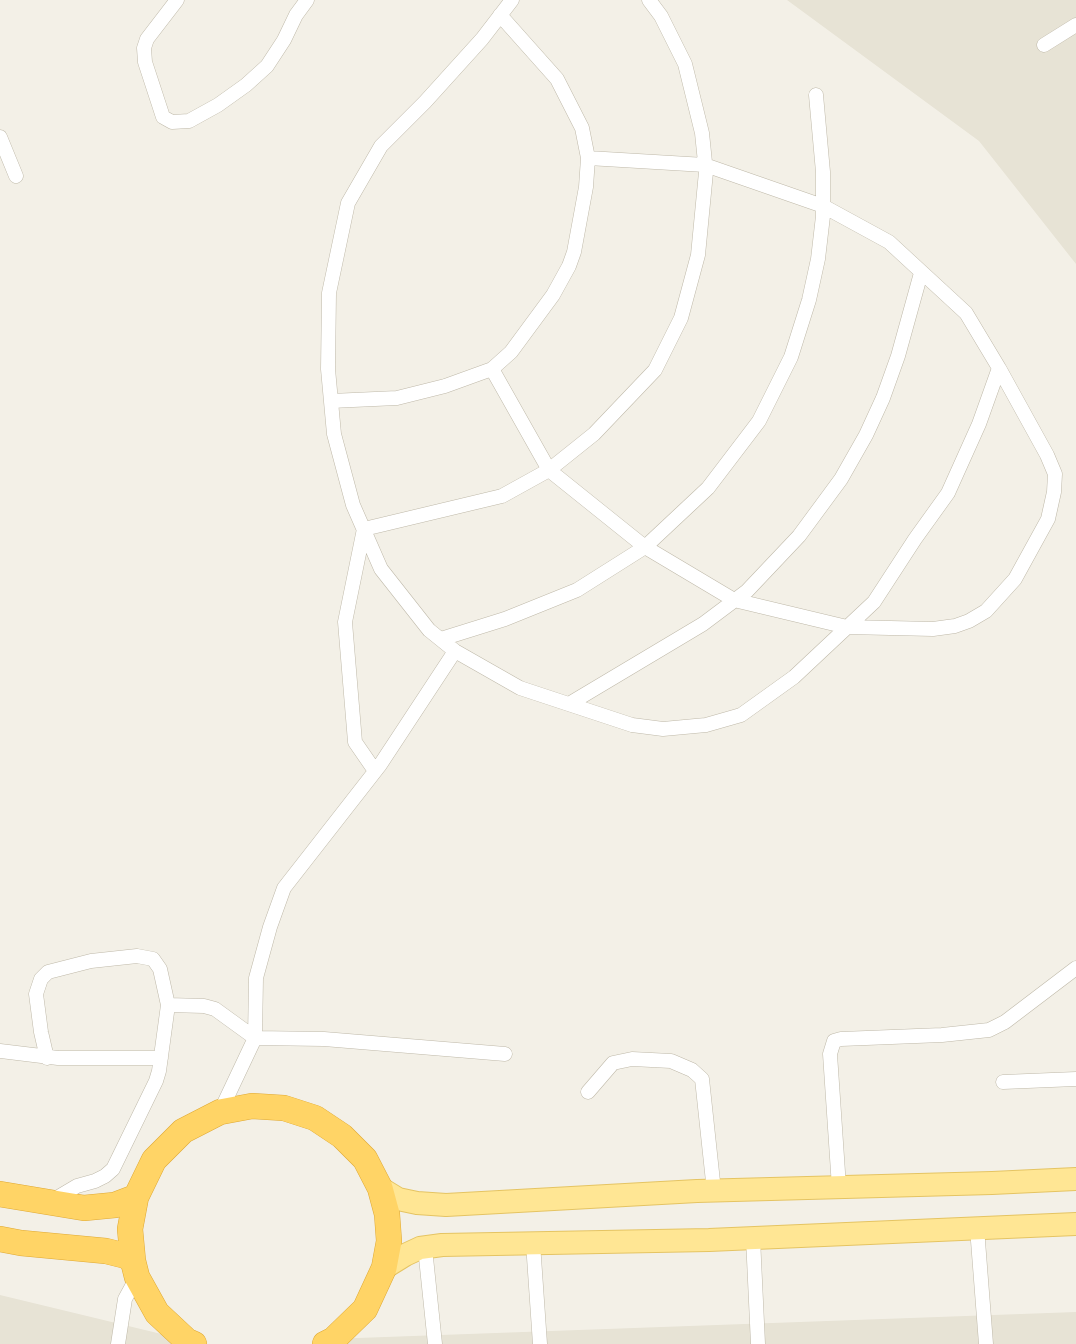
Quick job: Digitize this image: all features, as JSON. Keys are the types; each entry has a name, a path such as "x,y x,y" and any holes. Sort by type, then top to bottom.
{"highway":[{"path":"135,1269 130,1229 136,1197 154,1160 183,1131 220,1112 252,1106 284,1108 315,1118 342,1136 364,1159 380,1188 388,1214 389,1241 384,1268 365,1309 333,1340 325,1344"},
{"path":"0,1194 84,1208 115,1205 136,1197"},
{"path":"0,1239 21,1243 106,1251 126,1256 135,1269 157,1313 187,1341 194,1344"}],"main road":[{"path":"380,1188 398,1199 417,1203 446,1205 714,1191 1076,1179"},
{"path":"384,1268 405,1255 425,1248 442,1246 753,1238 1076,1224"}],"street":[{"path":"177,0 147,39 144,48 145,62 163,117 172,122 189,121 218,105 246,85 267,66 284,40 296,15 307,0"},
{"path":"512,0 482,39 425,102 381,146 348,203 329,293 328,369 334,434 353,505 381,569 429,630 455,651 520,688 632,725 662,729 706,725 741,715 794,677 874,602 948,493 979,424 999,368"},
{"path":"364,529 502,496 549,470 594,434 655,370 681,318 698,255 706,172 702,133 685,64 661,16 649,0"},
{"path":"331,401 397,398 445,386 492,369 511,352 553,295 569,266 574,252 585,196 588,158 582,128 557,79 500,15"},
{"path":"1044,45 1076,25"},
{"path":"441,639 505,619 577,590 645,547 708,488 758,421 791,358 809,300 818,259 823,206 823,172 816,95"},
{"path":"0,137 16,176"},
{"path":"492,369 549,470 645,547 734,600 847,627 933,629 962,624 969,622 986,611 1015,579 1048,519 1054,492 1055,474 1047,455 999,368 966,313 889,242 823,206 705,165 588,158"},
{"path":"569,704 703,624 747,591 799,536 841,479 866,435 883,398 898,356 921,273"},
{"path":"364,529 345,622 355,742 375,772"},
{"path":"220,1112 255,1038 256,978 270,927 284,888 375,772 455,651"},
{"path":"47,1058 41,1032 36,994 41,979 48,972 91,961 137,956 153,959 160,969 168,1005 156,1082 113,1169 105,1176 77,1186 49,1202"},
{"path":"839,1188 830,1054 834,1041 841,1039 942,1035 989,1030 1005,1022 1076,968"},
{"path":"168,1005 204,1006 215,1009 255,1038 324,1038 504,1054"},
{"path":"0,1051 47,1058 161,1058"},
{"path":"588,1092 613,1063 632,1059 671,1062 692,1070 702,1079 714,1191"},
{"path":"1003,1082 1076,1079"},
{"path":"976,1228 986,1344"},
{"path":"753,1238 758,1344"},
{"path":"533,1244 540,1344"},
{"path":"425,1248 435,1344"},
{"path":"118,1344 125,1299 135,1269"}],"shaded area":[{"path":"787,0 1076,0 1076,264 979,141"},
{"path":"0,1295 178,1338 178,1344 0,1344"},
{"path":"1076,1312 1076,1344 330,1344 330,1339"}]}
